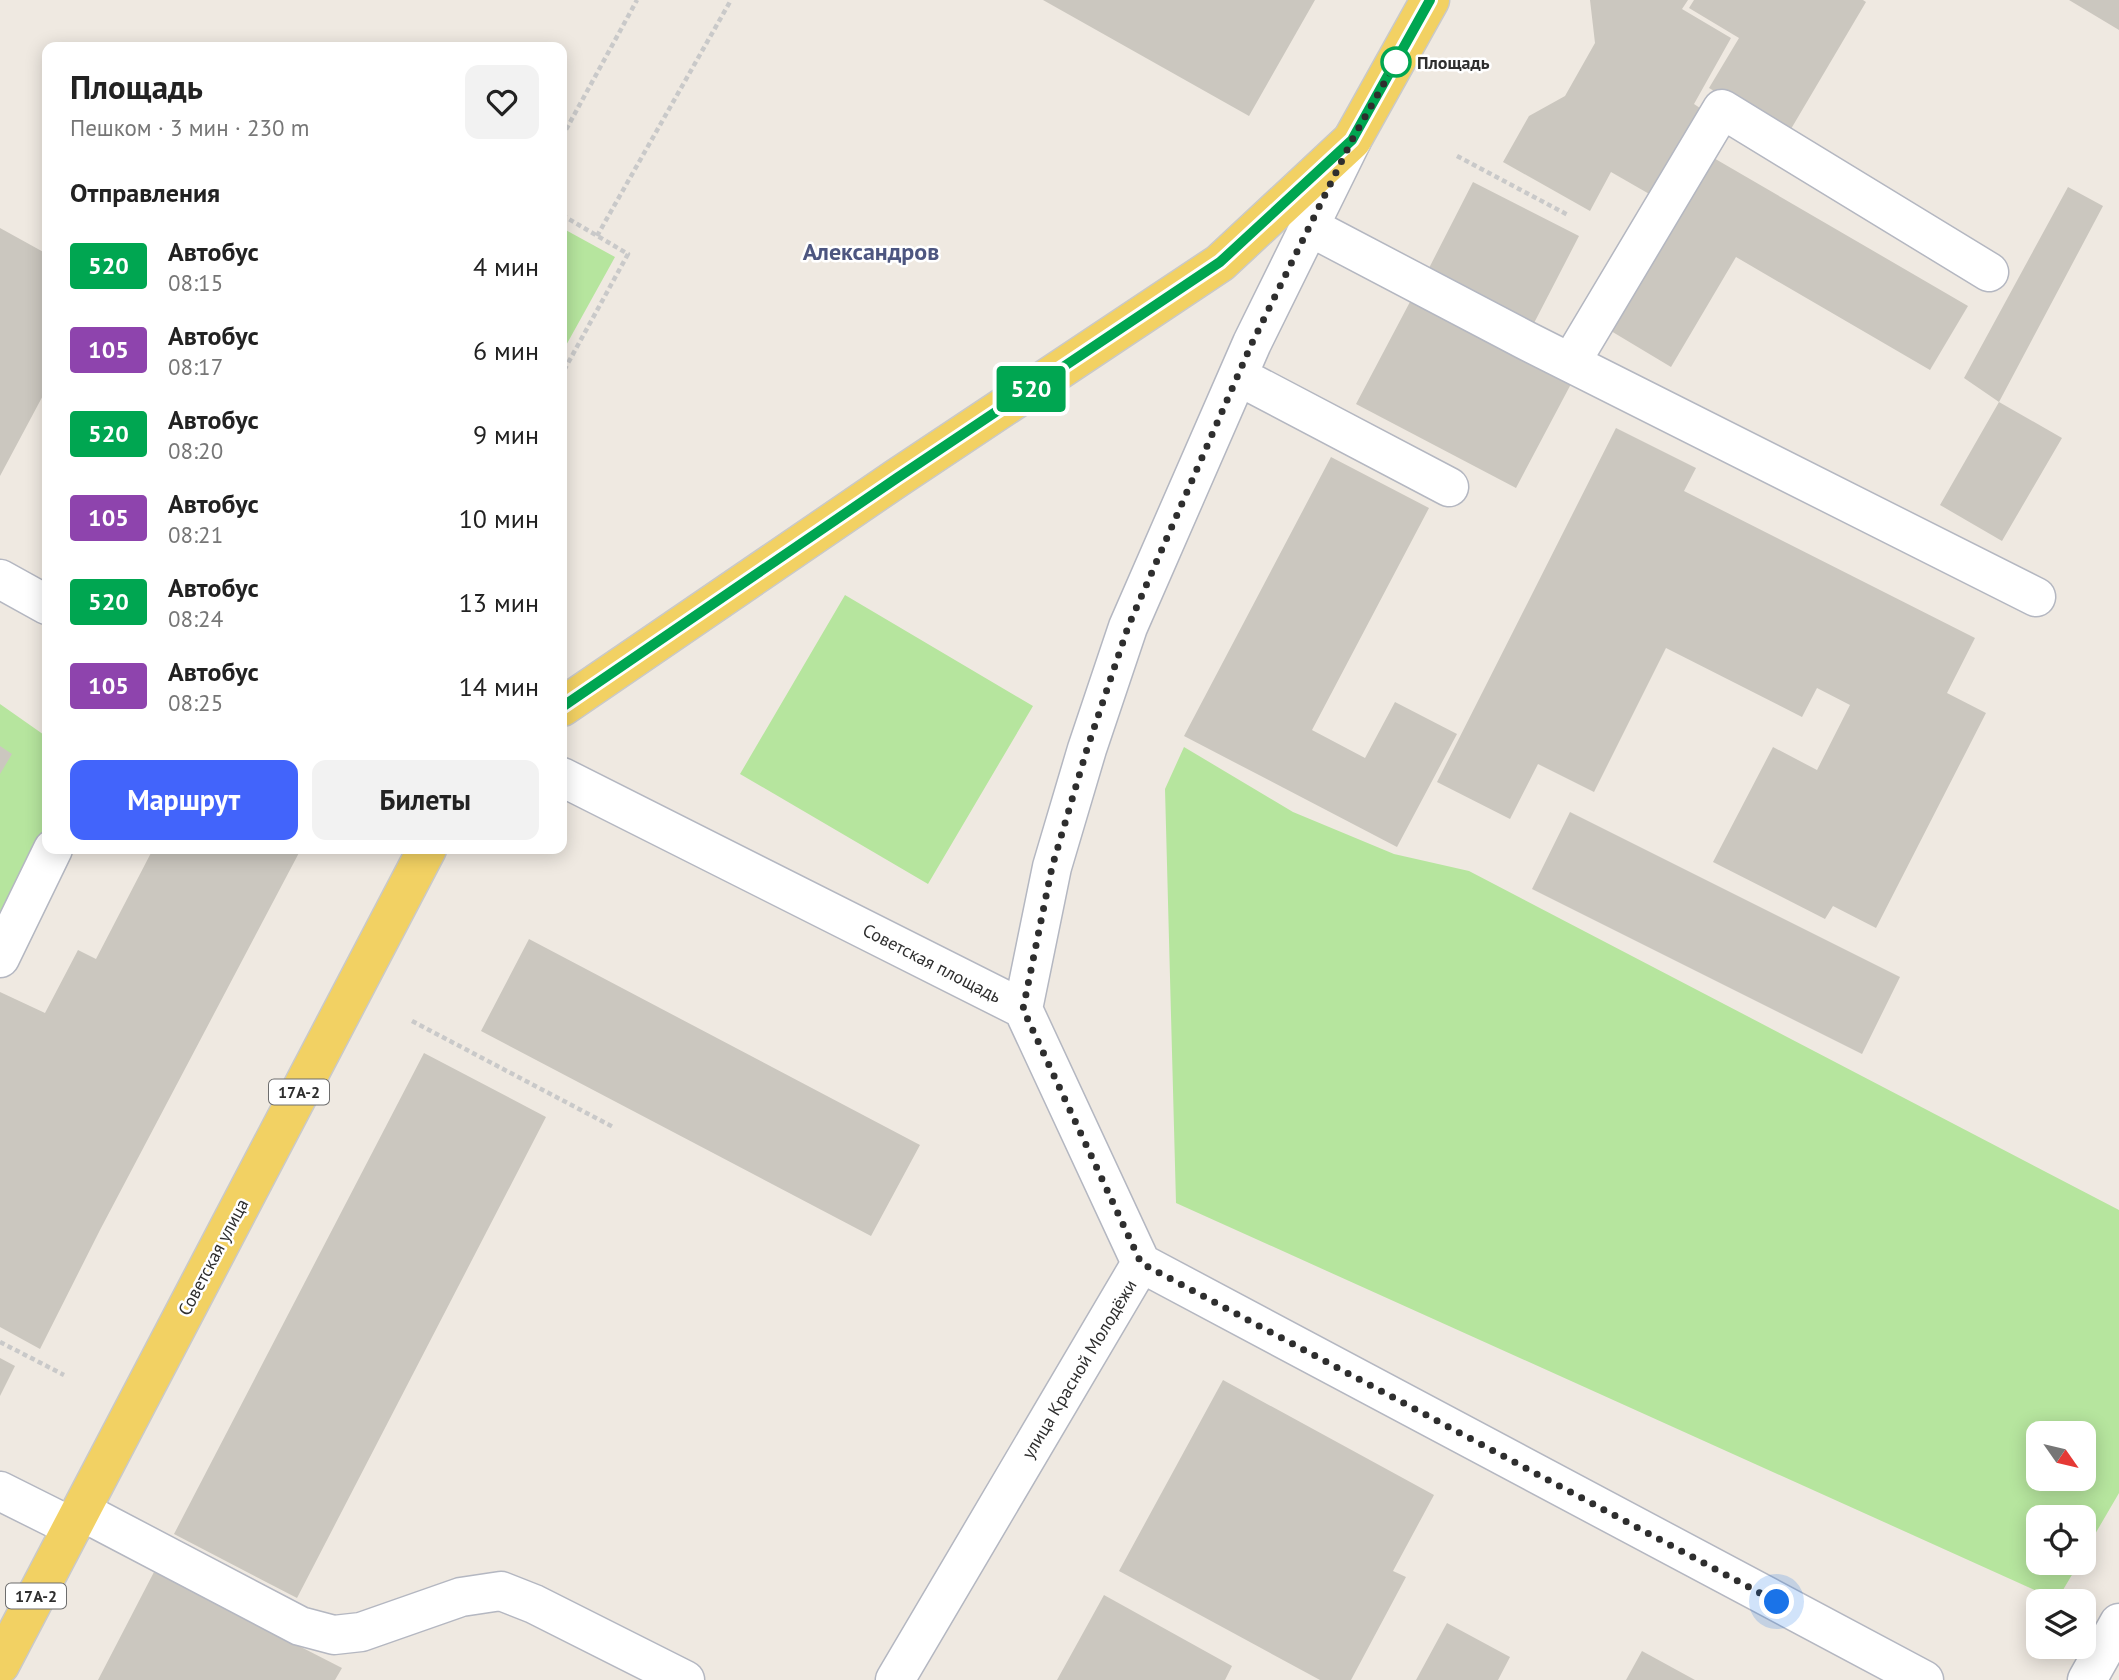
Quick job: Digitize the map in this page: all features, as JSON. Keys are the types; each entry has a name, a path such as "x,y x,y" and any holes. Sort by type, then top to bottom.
{"main road":[{"path":"567,704 1220,262 1352,140 1430,0"},
{"name":"Советская улица","path":"0,1665 424,854"}],"street":[{"path":"1571,362 1722,108 1989,272"},
{"name":"Советская площадь","path":"567,780 1023,1009 1052,867 1087,749 1124,639 1252,343 1352,140"},
{"path":"1310,227 2036,597"},
{"path":"1238,376 1450,487"},
{"path":"0,579 42,602"},
{"path":"0,958 51,854"},
{"name":"улица Красной Молодёжи","path":"895,1680 1141,1263 1023,1009"},
{"path":"1141,1263 1924,1680"},
{"path":"0,1491 76,1519 300,1626 334,1635 361,1632 461,1597 501,1591 534,1604 685,1680"},
{"path":"2087,1680 2119,1623"}],"path":[{"path":"567,128 637,0"},
{"path":"597,236 731,0"},
{"path":"1457,156 1569,215"},
{"path":"567,218 628,254 567,365"},
{"path":"412,1021 615,1128"},
{"path":"0,1342 64,1375"}],"green space":[{"path":"567,231 615,257 567,344"},
{"path":"845,595 1033,706 928,884 740,774"},
{"path":"0,704 42,733 42,854 0,937"},
{"path":"1184,747 1293,812 1394,854 1469,871 2119,1210 2119,1493 2096,1532 2096,1505 2026,1505 2026,1575 2072,1575 2064,1589 2033,1589 1176,1203 1165,789"}],"building":[{"path":"1043,0 1315,0 1249,116"},
{"path":"1590,0 1688,0 1682,9 1731,38 1694,104 1700,108 1651,195 1611,172 1590,211 1503,162 1529,116 1565,96 1595,43"},
{"path":"1694,0 1866,2 1788,134 1709,88 1739,38 1689,8"},
{"path":"2069,0 2119,0 2119,30"},
{"path":"1712,157 1968,306 1930,370 1736,257 1671,367 1611,331"},
{"path":"1473,182 1579,236 1533,325 1427,272"},
{"path":"2068,187 2103,206 1999,402 1964,378"},
{"path":"0,228 42,251 42,397 0,476"},
{"path":"1411,300 1571,384 1516,488 1356,404"},
{"path":"1999,402 2062,438 2002,541 1940,505"},
{"path":"1616,428 1696,468 1684,491 1975,638 1947,693 1986,713 1876,928 1833,906 1825,919 1713,862 1773,747 1817,770 1850,705 1817,688 1802,717 1666,648 1594,792 1538,764 1510,819 1437,782"},
{"path":"1331,457 1429,508 1312,730 1365,758 1395,702 1457,734 1397,847 1184,736"},
{"path":"0,746 12,754 0,774"},
{"path":"1570,812 1900,977 1862,1054 1532,889"},
{"path":"150,854 298,854 40,1349 0,1327 0,992 45,1013 78,950 96,959"},
{"path":"529,939 920,1145 871,1236 481,1031"},
{"path":"424,1053 546,1117 297,1598 174,1534"},
{"path":"0,1358 15,1366 0,1396"},
{"path":"1223,1380 1434,1495 1393,1571 1406,1577 1351,1680 1320,1680 1119,1571"},
{"path":"154,1572 342,1668 335,1680 98,1680"},
{"path":"1104,1595 1232,1666 1225,1680 1057,1680"},
{"path":"1447,1623 1510,1657 1498,1680 1416,1680"},
{"path":"1642,1651 1695,1680 1626,1680"}],"bus line":[{"name":"520","path":"567,703 1220,262 1352,140 1430,0"}],"place":[{"name":"Площадь","path":"1396,62"}],"district":[{"name":"Александров","path":"871,251"}],"route":[{"path":"1396,62 1352,140 1252,343 1128,627 1087,749 1052,867 1023,1009 1141,1263 1777,1602"}]}
